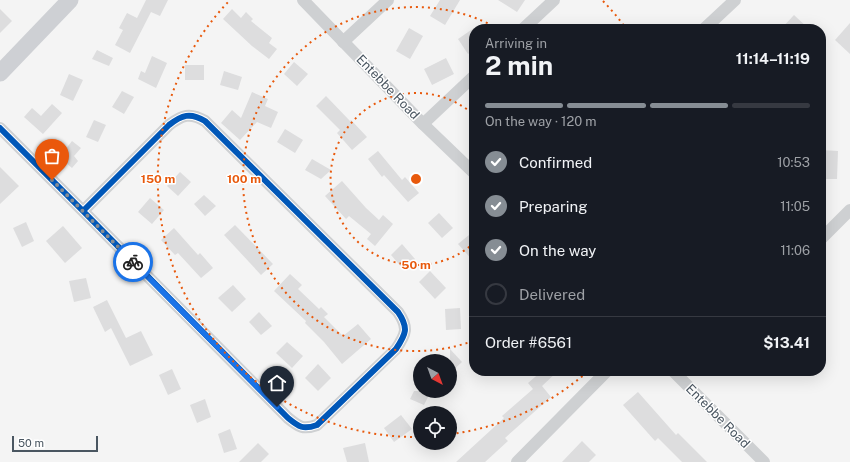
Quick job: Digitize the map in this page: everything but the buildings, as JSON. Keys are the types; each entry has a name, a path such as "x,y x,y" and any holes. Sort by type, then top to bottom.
{"main road":[{"path":"0,72 70,0"}],"street":[{"name":"Entebbe Road","path":"303,0 423,124 469,168"},
{"path":"343,42 388,0"},
{"path":"528,24 554,0"},
{"path":"709,24 735,0"},
{"path":"423,124 469,81"},
{"path":"0,128 288,418 298,426 308,429 317,426 396,349 406,330 404,321 398,312 205,121 197,116 189,115 177,119 168,125 83,211"},
{"path":"826,235 848,215"},
{"path":"517,462 603,376"},
{"name":"Entebbe Road","path":"682,376 761,461"}],"cycle path":[{"path":"0,128 288,418 301,427 317,425 396,349 404,335 404,322 398,312 205,121 195,116 182,117 169,125 83,211"}],"way so far":[{"path":"52,180 133,262"}],"route":[{"path":"133,262 277,407"}]}
